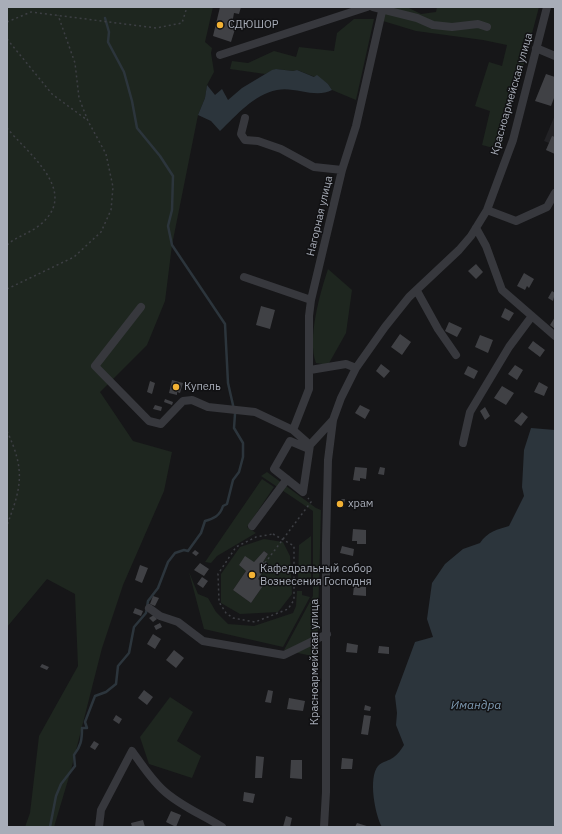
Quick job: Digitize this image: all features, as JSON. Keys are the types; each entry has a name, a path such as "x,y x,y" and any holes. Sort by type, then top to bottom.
{"street":[{"path":"220,55 367,7"},
{"path":"373,7 382,8 417,18 433,25 452,27 478,24 486,27"},
{"name":"Красноармейская улица","path":"324,827 326,792 328,460 333,420 341,398 356,368 385,327 417,291 459,250 476,228 487,210 513,140 547,7"},
{"name":"Нагорная улица","path":"293,430 309,389 309,316 311,300 342,170 356,126 382,8"},
{"path":"536,48 555,56"},
{"path":"245,118 241,134 245,140 258,141 281,148 314,167 342,170"},
{"path":"487,210 516,221 548,207 555,193"},
{"path":"476,228 486,246 502,290 555,336"},
{"path":"244,276 311,300"},
{"path":"417,291 438,329 456,355"},
{"path":"141,307 95,366 149,422 160,424 183,401 192,400 208,407 255,412 293,430 310,447"},
{"path":"463,443 470,412 509,347 532,316"},
{"path":"310,370 346,364 356,368"},
{"path":"303,492 310,447 333,420"},
{"path":"303,492 274,469 290,441 310,447"},
{"path":"252,526 287,479"},
{"path":"149,608 160,616 178,622 203,641 284,655 327,634"},
{"path":"99,827 101,810 132,751 150,776 164,791 222,827"}],"path":[{"path":"7,22 32,12 156,28 182,23 187,7"},
{"path":"7,289 74,257 101,232 111,210 113,187 106,154 88,121 79,98 75,64 58,15"},
{"path":"7,39 52,94 88,121"},
{"path":"7,128 28,150 47,174 56,196 51,214 41,225 7,245"},
{"path":"7,431 19,464 20,488 7,526"},
{"path":"265,563 311,502 303,492"},
{"path":"273,534 282,540 294,546 294,600 288,609 255,622 233,618 226,613 219,602 218,574 236,547 264,535 273,534"}],"shaded area":[{"path":"7,7 213,7 205,42 212,48 211,53 214,72 207,85 205,98 198,115 172,245 165,301 147,345 100,392 133,441 172,452 164,491 123,585 102,648 71,770 54,827 25,827 30,813 39,736 78,666 75,594 47,579 7,627"},
{"path":"386,7 407,7 421,14 436,12 437,7 539,7 501,150 482,145 490,111 475,106 489,62 502,66 507,45 483,40 416,31 383,21"},
{"path":"354,19 374,19 356,100 332,90 328,84 320,79 297,70 276,69 265,74 230,69 232,61 248,63 274,51 296,57 299,47 334,51 337,33"},
{"path":"555,115 555,154 546,150 549,143 544,141"},
{"path":"328,269 352,290 346,333 328,365 316,363 313,342 318,303"},
{"path":"267,472 316,508 321,510 317,657 284,650 313,596 313,511 261,476"},
{"path":"262,479 274,487 247,527 256,533 217,556 211,563 205,562"},
{"path":"311,536 311,583 298,581 299,545"},
{"path":"264,539 283,542 290,556 292,594 278,612 240,614 221,603 221,574 240,547","holes":["264,551 268,554 263,562 268,565 258,579 265,583 251,603 233,590 246,571 239,565 254,562"]},
{"path":"189,572 198,594 208,598 216,612 228,624 254,626 293,613 296,606 297,591 302,591 302,595 310,597 283,647 204,629"},
{"path":"170,697 193,712 177,741 201,756 192,778 149,764 140,737"}],"water":[{"path":"276,69 297,70 314,77 317,75 328,84 332,90 312,93 284,89 268,93 260,96 246,106 220,131 211,121 198,115 205,98 207,85 215,95 222,89 228,100 242,88"},
{"name":"Имандра","path":"531,428 555,430 555,827 382,827 375,806 373,779 378,766 395,756 404,745 396,725 397,713 395,696 415,642 433,637 427,619 432,583 445,564 463,549 480,543 486,536 501,528 509,526 524,496 522,487 524,450"}],"building":[{"path":"220,7 241,7 239,14 234,13 232,24 236,26 231,42 213,36"},
{"path":"546,74 555,77 554,98 551,106 535,101"},
{"path":"552,136 555,137 555,154 546,150"},
{"path":"476,264 483,272 476,279 468,271"},
{"path":"524,273 534,279 529,288 527,286 525,290 517,286"},
{"path":"552,291 555,293 553,301 548,298"},
{"path":"261,306 275,310 270,329 256,325"},
{"path":"505,308 514,313 509,321 501,317"},
{"path":"555,317 555,329 550,325"},
{"path":"449,322 462,328 457,337 445,331"},
{"path":"400,334 411,342 402,355 391,347"},
{"path":"480,335 493,340 488,353 475,347"},
{"path":"533,341 545,350 540,357 528,348"},
{"path":"381,364 390,371 384,378 376,371"},
{"path":"515,365 523,370 517,380 508,374"},
{"path":"468,366 478,371 474,379 464,374"},
{"name":"Купель","path":"172,380 183,383 180,393 177,392 177,395 169,393"},
{"path":"150,381 155,383 152,394 147,392"},
{"path":"539,382 548,387 544,396 534,392"},
{"path":"502,386 514,393 506,405 494,398"},
{"path":"165,399 173,402 172,405 164,402"},
{"path":"155,405 162,407 161,411 153,409"},
{"path":"360,405 370,410 365,419 355,413"},
{"path":"485,407 490,416 485,420 480,411"},
{"path":"522,412 528,417 521,426 514,421"},
{"path":"355,467 367,468 366,479 360,478 360,481 353,480"},
{"path":"380,467 385,468 384,475 378,474"},
{"path":"341,499 345,499 344,507 340,506"},
{"path":"353,529 366,530 366,544 357,544 357,541 352,541"},
{"path":"342,546 354,549 353,556 340,553"},
{"path":"195,550 199,553 196,556 192,553"},
{"name":"Кафедральный собор Вознесения Господня","path":"264,551 268,554 263,562 268,565 258,579 265,583 251,603 233,590 246,571 239,565 245,556 254,562"},
{"path":"200,563 209,569 204,576 194,570"},
{"path":"140,565 148,568 142,583 135,580"},
{"path":"202,577 208,581 203,588 197,584"},
{"path":"354,586 366,587 366,596 353,595"},
{"path":"153,596 159,598 155,606 150,604"},
{"path":"135,608 143,611 141,616 133,613"},
{"path":"154,615 157,619 153,622 149,618"},
{"path":"160,623 162,627 156,630 154,626"},
{"path":"153,634 161,639 155,649 147,644"},
{"path":"347,643 358,645 357,653 346,652"},
{"path":"379,646 389,647 389,654 378,653"},
{"path":"174,650 184,658 176,668 166,660"},
{"path":"42,664 49,667 47,670 40,667"},
{"path":"144,690 153,697 147,705 138,698"},
{"path":"268,690 273,691 271,703 265,702"},
{"path":"289,698 305,701 303,711 287,709"},
{"path":"365,705 371,707 370,711 364,710"},
{"path":"116,715 122,719 119,724 113,720"},
{"path":"364,715 371,716 368,735 361,734"},
{"path":"94,741 99,744 95,750 90,747"},
{"path":"256,756 264,757 262,778 255,778"},
{"path":"342,758 353,759 352,769 341,769"},
{"path":"291,760 302,760 302,779 290,778"},
{"path":"244,792 255,794 253,803 243,801"},
{"path":"171,811 181,815 176,827 166,822"},
{"path":"286,816 292,818 290,827 283,827"},
{"path":"143,820 145,827 132,827 131,823"},
{"path":"357,823 370,827 355,827"}],"waterway":[{"path":"50,827 56,796 61,784 75,766 74,755 81,743 82,728 87,728 85,722 95,696 106,692 116,684 118,666 129,653 134,627 146,613 148,601 158,588 168,562 175,553 184,550 188,551 201,533 205,521 216,516 223,506 227,504 233,480 239,472 243,457 243,443 234,428 235,414 228,383 225,324 172,245 168,226 172,210 173,176 160,156 137,128 132,101 124,72 108,42 109,32 105,18"}],"place":[{"name":"СДЮШОР","path":"220,25"},
{"name":"Купель","path":"176,387"},
{"name":"храм","path":"340,504"},
{"name":"Кафедральный собор Вознесения Господня","path":"252,575"}]}
